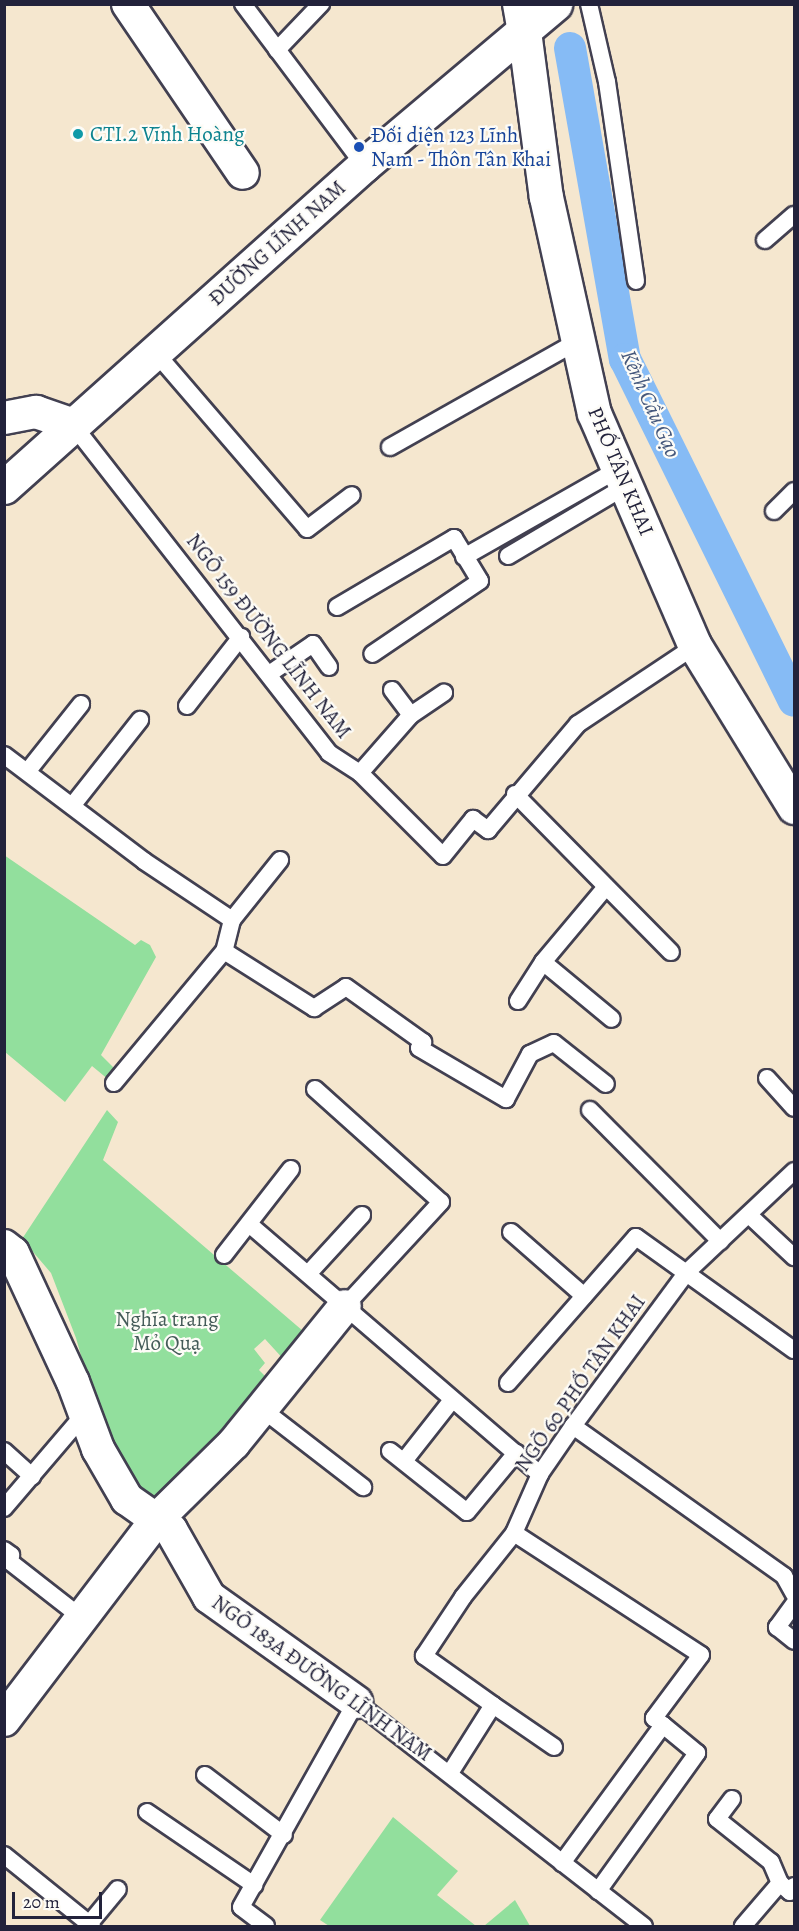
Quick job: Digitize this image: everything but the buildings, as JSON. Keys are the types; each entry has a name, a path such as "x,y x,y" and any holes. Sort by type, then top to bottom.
{"street":[{"path":"128,4 243,172"},
{"name":"ĐƯỜNG LĨNH NAM","path":"4,487 364,165 522,18 555,4"},
{"name":"PHỐ TÂN KHAI","path":"522,18 546,197 594,413 695,646 795,807"},
{"path":"4,418 36,412 73,425"},
{"name":"NGÕ 183A ĐƯỜNG LĨNH NAM","path":"4,1246 13,1253 85,1413 98,1449 127,1499 171,1530 209,1597 356,1702"},
{"path":"4,1720 14,1688 82,1618 157,1519 234,1443 345,1306"}],"lane":[{"path":"243,4 364,165"},
{"path":"277,50 321,4"},
{"path":"589,4 607,82 636,281"},
{"path":"765,240 795,215"},
{"path":"390,447 578,341"},
{"path":"154,352 307,529 352,495"},
{"name":"NGÕ 159 ĐƯỜNG LĨNH NAM","path":"73,425 330,753 360,773 442,856 473,819 488,830 515,794"},
{"path":"508,556 622,478"},
{"path":"464,557 622,478"},
{"path":"774,511 795,491"},
{"path":"337,607 454,538 480,581 372,654"},
{"path":"187,706 241,637"},
{"path":"269,674 312,645 329,667"},
{"path":"671,952 515,794 578,724 695,646"},
{"path":"392,690 411,715"},
{"path":"360,773 411,715 444,693"},
{"path":"27,772 81,704"},
{"path":"72,806 140,720"},
{"path":"4,755 232,920"},
{"path":"114,1083 224,951 232,920 280,860"},
{"path":"518,1001 543,962 606,886"},
{"path":"224,951 314,1008 346,987 423,1042 419,1048 506,1099 530,1054 554,1043 606,1084"},
{"path":"543,962 612,1019"},
{"path":"767,1078 795,1108"},
{"path":"315,1089 441,1202 345,1306"},
{"path":"590,1110 720,1241"},
{"path":"224,1255 291,1169"},
{"name":"NGÕ 60 PHỐ TÂN KHAI","path":"493,1705 424,1656 463,1596 514,1533 540,1474 687,1272 795,1171"},
{"path":"308,1274 362,1215"},
{"path":"749,1215 795,1257"},
{"path":"249,1224 540,1474"},
{"path":"511,1232 584,1296"},
{"path":"508,1383 636,1237 795,1350"},
{"path":"404,1461 452,1400"},
{"path":"262,1409 363,1487"},
{"path":"4,1508 85,1413"},
{"path":"573,1426 784,1576 795,1594"},
{"path":"4,1451 32,1476"},
{"path":"390,1451 467,1512 516,1453"},
{"path":"514,1533 701,1655 654,1718 697,1753 598,1891"},
{"path":"4,1550 11,1555 9,1561 82,1618"},
{"path":"792,1639 777,1627 795,1604"},
{"path":"266,1926 241,1907 284,1835 356,1702"},
{"name":"NGÕ 183A ĐƯỜNG LĨNH NAM","path":"356,1702 644,1926"},
{"path":"450,1773 493,1705 554,1747"},
{"path":"562,1863 663,1725"},
{"path":"205,1774 284,1835"},
{"path":"732,1798 717,1819 771,1862 790,1889 745,1926"},
{"path":"147,1812 254,1885"},
{"path":"4,1855 90,1925 118,1889"}],"green space":[{"path":"4,855 135,945 141,940 150,945 156,957 101,1055 116,1070 109,1080 92,1066 65,1102 5,1052"},
{"name":"Nghĩa trang Mỏ Quạ","path":"107,1110 118,1122 103,1160 310,1337 286,1362 265,1339 254,1349 265,1363 259,1370 270,1381 152,1505 125,1483 104,1436 76,1338 51,1273 22,1239"},
{"path":"393,1817 458,1871 437,1895 476,1926 329,1926 320,1920"},
{"path":"515,1900 530,1926 484,1926"}],"waterway":[{"name":"Kênh Cầu Gạo","path":"570,48 625,359 794,701"}],"place":[{"name":"CTI.2 Vĩnh Hoàng","path":"78,134"},
{"name":"Đối diện 123 Lĩnh Nam - Thôn Tân Khai","path":"359,147"}]}
